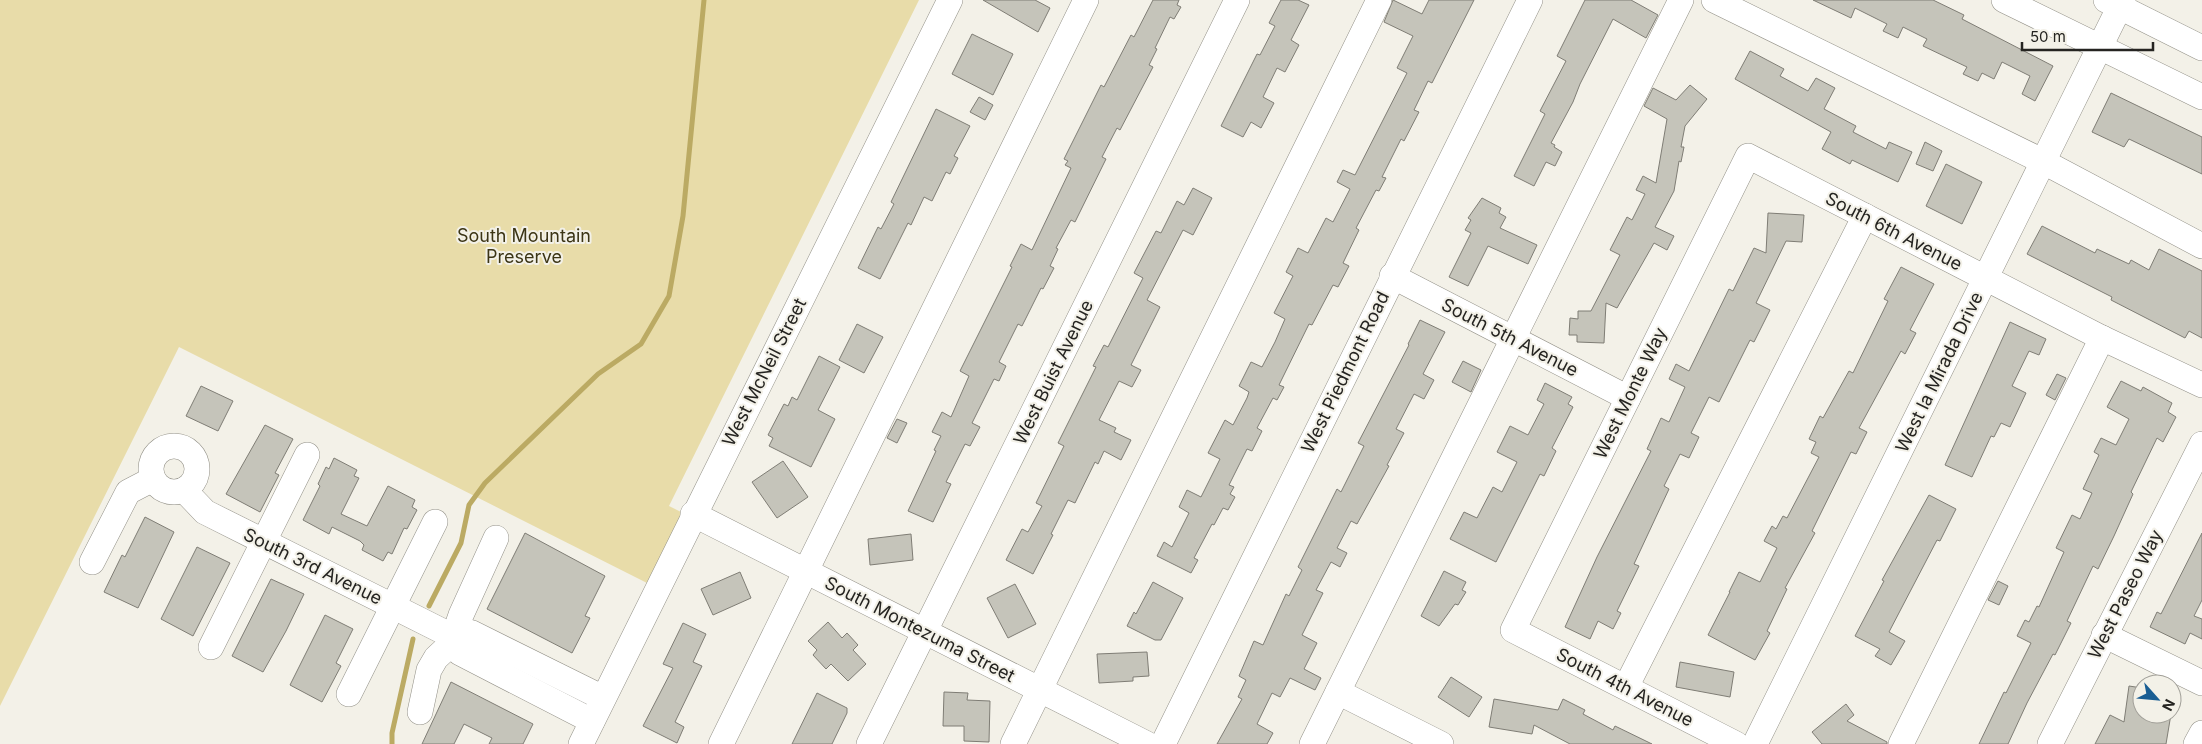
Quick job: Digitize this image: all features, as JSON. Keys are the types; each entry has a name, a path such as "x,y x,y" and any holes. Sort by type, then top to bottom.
{"street":[{"name":"West McNeil Street","path":"581,744 693,514 950,0"},
{"path":"721,744 1086,0"},
{"name":"West Buist Avenue","path":"869,744 1237,0"},
{"path":"1013,744 1379,0"},
{"name":"West Piedmont Road","path":"1163,744 1392,276 1530,0"},
{"path":"1312,744 1681,0"},
{"path":"1714,0 2042,162 2202,246"},
{"path":"2004,0 2202,97"},
{"path":"2116,2 2202,48"},
{"name":"West la Mirada Drive","path":"1755,744 2099,48 2116,2"},
{"name":"South 6th Avenue","path":"1748,156 2102,338 2202,385"},
{"name":"West Monte Way","path":"1513,630 1748,156"},
{"path":"1626,687 1865,216"},
{"name":"South 5th Avenue","path":"1392,276 1628,398"},
{"path":"1901,744 2102,338"},
{"name":"West Paseo Way","path":"2050,744 2202,444"},
{"path":"165,447 183,447 195,459 197,468 196,478 184,490 166,491 158,486 153,478 151,470 152,460 165,447"},
{"path":"211,647 307,455"},
{"path":"92,562 128,492 153,478"},
{"name":"South 3rd Avenue","path":"184,490 205,512 452,637 460,653 592,721"},
{"name":"South Montezuma Street","path":"693,514 1147,744"},
{"path":"349,694 435,522"},
{"path":"420,712 429,670 452,637 496,538"},
{"name":"South 3rd Avenue","path":"452,637 462,630 472,633 603,698"},
{"name":"South 4th Avenue","path":"1513,630 1736,744"},
{"path":"2104,635 2202,684"},
{"path":"1338,692 1441,744"},
{"path":"2196,744 2202,733"}],"green space":[{"name":"South Mountain Preserve","path":"0,0 919,0 669,506 687,515 651,585 179,347 0,706"}],"building":[{"path":"983,0 1035,0 1050,8 1038,32"},
{"path":"1153,0 1179,0 1177,5 1181,7 1174,19 1170,17 1155,48 1157,49 1149,65 1153,67 1120,130 1117,128 1102,157 1106,159 1075,222 1071,220 1056,248 1058,249 1050,266 1054,268 1043,289 1041,288 1022,326 1018,324 999,362 1006,366 999,381 994,379 972,423 980,427 970,446 965,444 946,482 951,484 933,522 908,511 941,436 932,432 942,412 951,417 969,376 960,371 1012,267 1010,266 1021,244 1032,250 1071,168 1065,165 1068,161 1064,159 1101,85 1104,87 1131,35 1134,37"},
{"path":"1281,0 1298,0 1309,5 1291,40 1299,45 1285,72 1277,68 1263,97 1274,103 1261,128 1251,122 1243,137 1221,126 1257,54 1260,55 1275,26 1269,23"},
{"path":"1393,0 1422,14 1429,0 1474,0 1432,83 1428,81 1414,110 1419,112 1404,141 1401,139 1382,177 1386,178 1379,191 1376,190 1356,228 1359,230 1343,263 1349,266 1338,287 1333,285 1312,325 1309,324 1279,385 1284,387 1277,400 1273,398 1257,428 1262,431 1252,451 1247,449 1229,485 1234,487 1230,494 1235,497 1228,510 1223,508 1214,525 1212,524 1194,558 1198,560 1191,573 1157,556 1164,542 1172,547 1189,513 1179,507 1187,490 1201,497 1220,459 1208,453 1225,420 1233,425 1247,398 1249,392 1239,386 1251,362 1262,367 1275,342 1285,319 1274,313 1293,276 1286,272 1298,248 1308,253 1326,218 1333,222 1350,189 1337,182 1343,170 1355,175 1407,73 1397,68 1413,36 1384,22"},
{"path":"1585,0 1631,0 1658,15 1646,38 1613,19 1551,143 1562,152 1555,166 1546,162 1534,186 1514,176 1545,114 1540,111 1566,61 1557,56"},
{"path":"1813,0 1933,0 1964,15 1962,19 2053,66 2035,101 2022,94 2030,76 2002,62 1994,79 1982,73 1978,81 1963,74 1967,67 1923,46 1927,39 1903,27 1898,38 1883,31 1887,24 1855,8 1851,18"},
{"path":"972,34 1013,54 993,95 952,74"},
{"path":"1750,51 1784,69 1780,76 1808,91 1816,78 1835,88 1824,109 1856,126 1853,132 1886,149 1889,142 1912,152 1898,182 1852,160 1850,164 1822,149 1831,132 1735,79"},
{"path":"1690,85 1707,99 1685,126 1681,147 1684,147 1681,162 1679,161 1674,191 1655,227 1674,236 1667,250 1654,243 1617,308 1606,303 1604,343 1577,342 1577,335 1569,335 1570,318 1578,319 1578,311 1591,311 1620,255 1610,250 1627,217 1632,220 1645,194 1636,190 1643,176 1656,183 1667,119 1644,106 1653,88 1676,100"},
{"path":"2111,93 2202,137 2202,174 2129,139 2124,147 2092,132"},
{"path":"979,97 993,105 985,120 970,112"},
{"path":"936,109 970,126 954,156 958,158 950,174 946,172 932,201 924,197 911,225 908,223 880,279 858,268 878,227 881,229 894,204 891,202"},
{"path":"1925,142 1942,151 1933,171 1916,164"},
{"path":"1946,164 1982,182 1962,224 1926,206"},
{"path":"1193,188 1212,198 1193,235 1183,230 1147,300 1160,307 1131,365 1141,370 1132,387 1119,381 1099,420 1116,428 1114,432 1131,440 1121,460 1104,451 1098,464 1095,462 1075,503 1068,500 1033,574 1006,560 1022,529 1028,532 1042,506 1036,503 1064,446 1058,443 1096,367 1093,366 1104,345 1108,347 1143,278 1134,273 1156,231 1161,233 1177,201 1184,205"},
{"path":"1482,198 1501,208 1499,213 1506,217 1500,228 1537,245 1528,264 1488,246 1468,286 1449,277 1471,233 1465,230 1471,220 1468,218"},
{"path":"1768,213 1804,215 1802,242 1786,241 1756,303 1770,310 1754,342 1750,340 1719,402 1709,397 1691,433 1699,437 1689,458 1680,454 1664,486 1669,489 1634,564 1639,566 1617,611 1621,613 1613,629 1598,621 1590,639 1565,627 1597,557 1651,451 1647,449 1661,418 1669,422 1685,387 1669,379 1676,364 1689,371 1729,289 1733,291 1754,248 1766,253"},
{"path":"2042,226 2095,253 2097,249 2129,264 2131,260 2149,270 2159,249 2202,271 2202,338 2189,331 2185,338 2111,300 2112,297 2027,254"},
{"path":"1901,267 1934,284 1910,330 1916,333 1905,354 1901,351 1859,428 1867,432 1856,454 1851,452 1812,531 1815,533 1785,588 1787,589 1767,631 1770,633 1755,660 1708,635 1739,572 1760,582 1777,548 1764,541 1772,526 1776,529 1783,516 1787,518 1819,457 1811,453 1816,442 1809,439 1820,416 1823,418 1849,371 1853,373 1888,301 1884,299"},
{"path":"1420,320 1445,332 1423,374 1434,380 1424,399 1414,394 1396,429 1404,433 1387,465 1389,466 1357,524 1351,521 1337,548 1347,553 1340,567 1331,562 1316,590 1323,593 1302,635 1317,643 1304,669 1321,678 1315,690 1290,678 1280,697 1272,693 1257,724 1273,733 1267,744 1217,744 1242,699 1238,697 1246,680 1239,676 1254,641 1263,645 1286,594 1289,596 1302,570 1298,567 1337,489 1341,492 1364,446 1358,443"},
{"path":"2010,322 2046,339 2039,355 2029,351 2012,386 2026,393 2010,427 2001,423 1994,437 1991,436 1972,477 1945,465"},
{"path":"857,324 883,337 864,373 839,360"},
{"path":"819,356 840,367 818,410 835,419 811,467 769,446 773,438 768,435 784,404 788,406 792,397 797,400"},
{"path":"1463,361 1481,370 1471,392 1452,382"},
{"path":"2057,374 2066,378 2055,400 2046,395"},
{"path":"2121,381 2141,391 2143,387 2172,403 2168,412 2176,417 2163,442 2157,438 2131,492 2133,494 2098,569 2093,566 2067,621 2071,623 2027,703 2008,744 1979,744 2004,692 2006,693 2031,643 2017,636 2025,620 2029,622 2037,606 2039,607 2064,552 2056,548 2072,515 2080,519 2092,493 2083,489 2099,455 2094,452 2101,438 2116,445 2129,419 2107,407"},
{"path":"1545,383 1572,397 1568,404 1573,407 1552,448 1556,451 1544,476 1540,474 1496,562 1450,539 1464,512 1477,518 1493,487 1502,492 1517,462 1497,452 1510,426 1528,435 1544,404 1537,400"},
{"path":"201,386 233,401 218,431 186,416"},
{"path":"897,419 907,423 897,443 887,438"},
{"path":"265,425 293,439 275,473 279,475 260,512 226,494"},
{"path":"334,458 357,470 354,476 359,478 341,514 367,526 388,486 415,500 412,507 417,510 407,529 404,528 392,554 388,552 383,561 362,550 364,545 360,541 332,527 329,534 303,520 320,486 318,484 326,467 329,469"},
{"path":"783,461 808,497 777,518 752,482"},
{"path":"1929,495 1956,509 1940,541 1937,540 1889,632 1905,641 1891,665 1875,656 1880,649 1855,636 1884,581 1882,580"},
{"path":"145,517 174,532 138,608 104,592 122,555 125,557"},
{"path":"525,533 605,576 585,616 590,618 572,653 487,609"},
{"path":"2202,533 2202,600 2194,616 2202,619 2202,639 2190,633 2185,644 2150,627 2157,612 2161,614"},
{"path":"911,534 913,560 870,565 868,539"},
{"path":"197,547 230,563 193,636 161,619"},
{"path":"1444,571 1466,582 1462,590 1466,592 1458,605 1455,604 1439,626 1421,616"},
{"path":"740,572 751,598 713,615 701,589"},
{"path":"271,579 304,594 263,672 232,656"},
{"path":"1998,581 2008,586 1999,605 1988,600"},
{"path":"1153,582 1183,598 1161,640 1155,640 1127,626 1134,612 1136,614"},
{"path":"1015,584 1036,624 1008,638 987,598"},
{"path":"325,615 353,629 336,663 341,666 322,702 290,685"},
{"path":"828,622 842,638 847,633 858,645 853,650 866,664 848,681 831,664 826,669 813,655 817,650 808,641"},
{"path":"683,623 706,634 693,662 702,666 675,722 684,727 677,743 643,726 673,668 663,664"},
{"path":"1147,652 1149,676 1133,677 1133,681 1099,683 1097,654"},
{"path":"1680,662 1734,672 1730,697 1676,687"},
{"path":"1451,677 1482,697 1469,717 1438,697"},
{"path":"451,682 533,724 523,744 489,744 492,738 464,724 454,744 422,744"},
{"path":"2129,686 2132,686 2132,724 2169,724 2166,744 2095,744 2110,715 2124,722"},
{"path":"944,692 968,693 967,700 990,701 989,742 964,741 964,726 943,726"},
{"path":"817,693 847,708 847,713 832,744 792,744"},
{"path":"1494,699 1558,710 1563,699 1585,710 1583,714 1613,730 1615,726 1652,744 1570,744 1534,725 1532,734 1489,727"},
{"path":"1846,704 1854,715 1847,721 1887,742 1887,744 1822,744 1812,732"}],"waterway":[{"path":"429,606 461,543 469,505 485,483 598,374 641,344 669,296 683,216 704,0"},
{"path":"392,744 392,733 413,639"}]}
